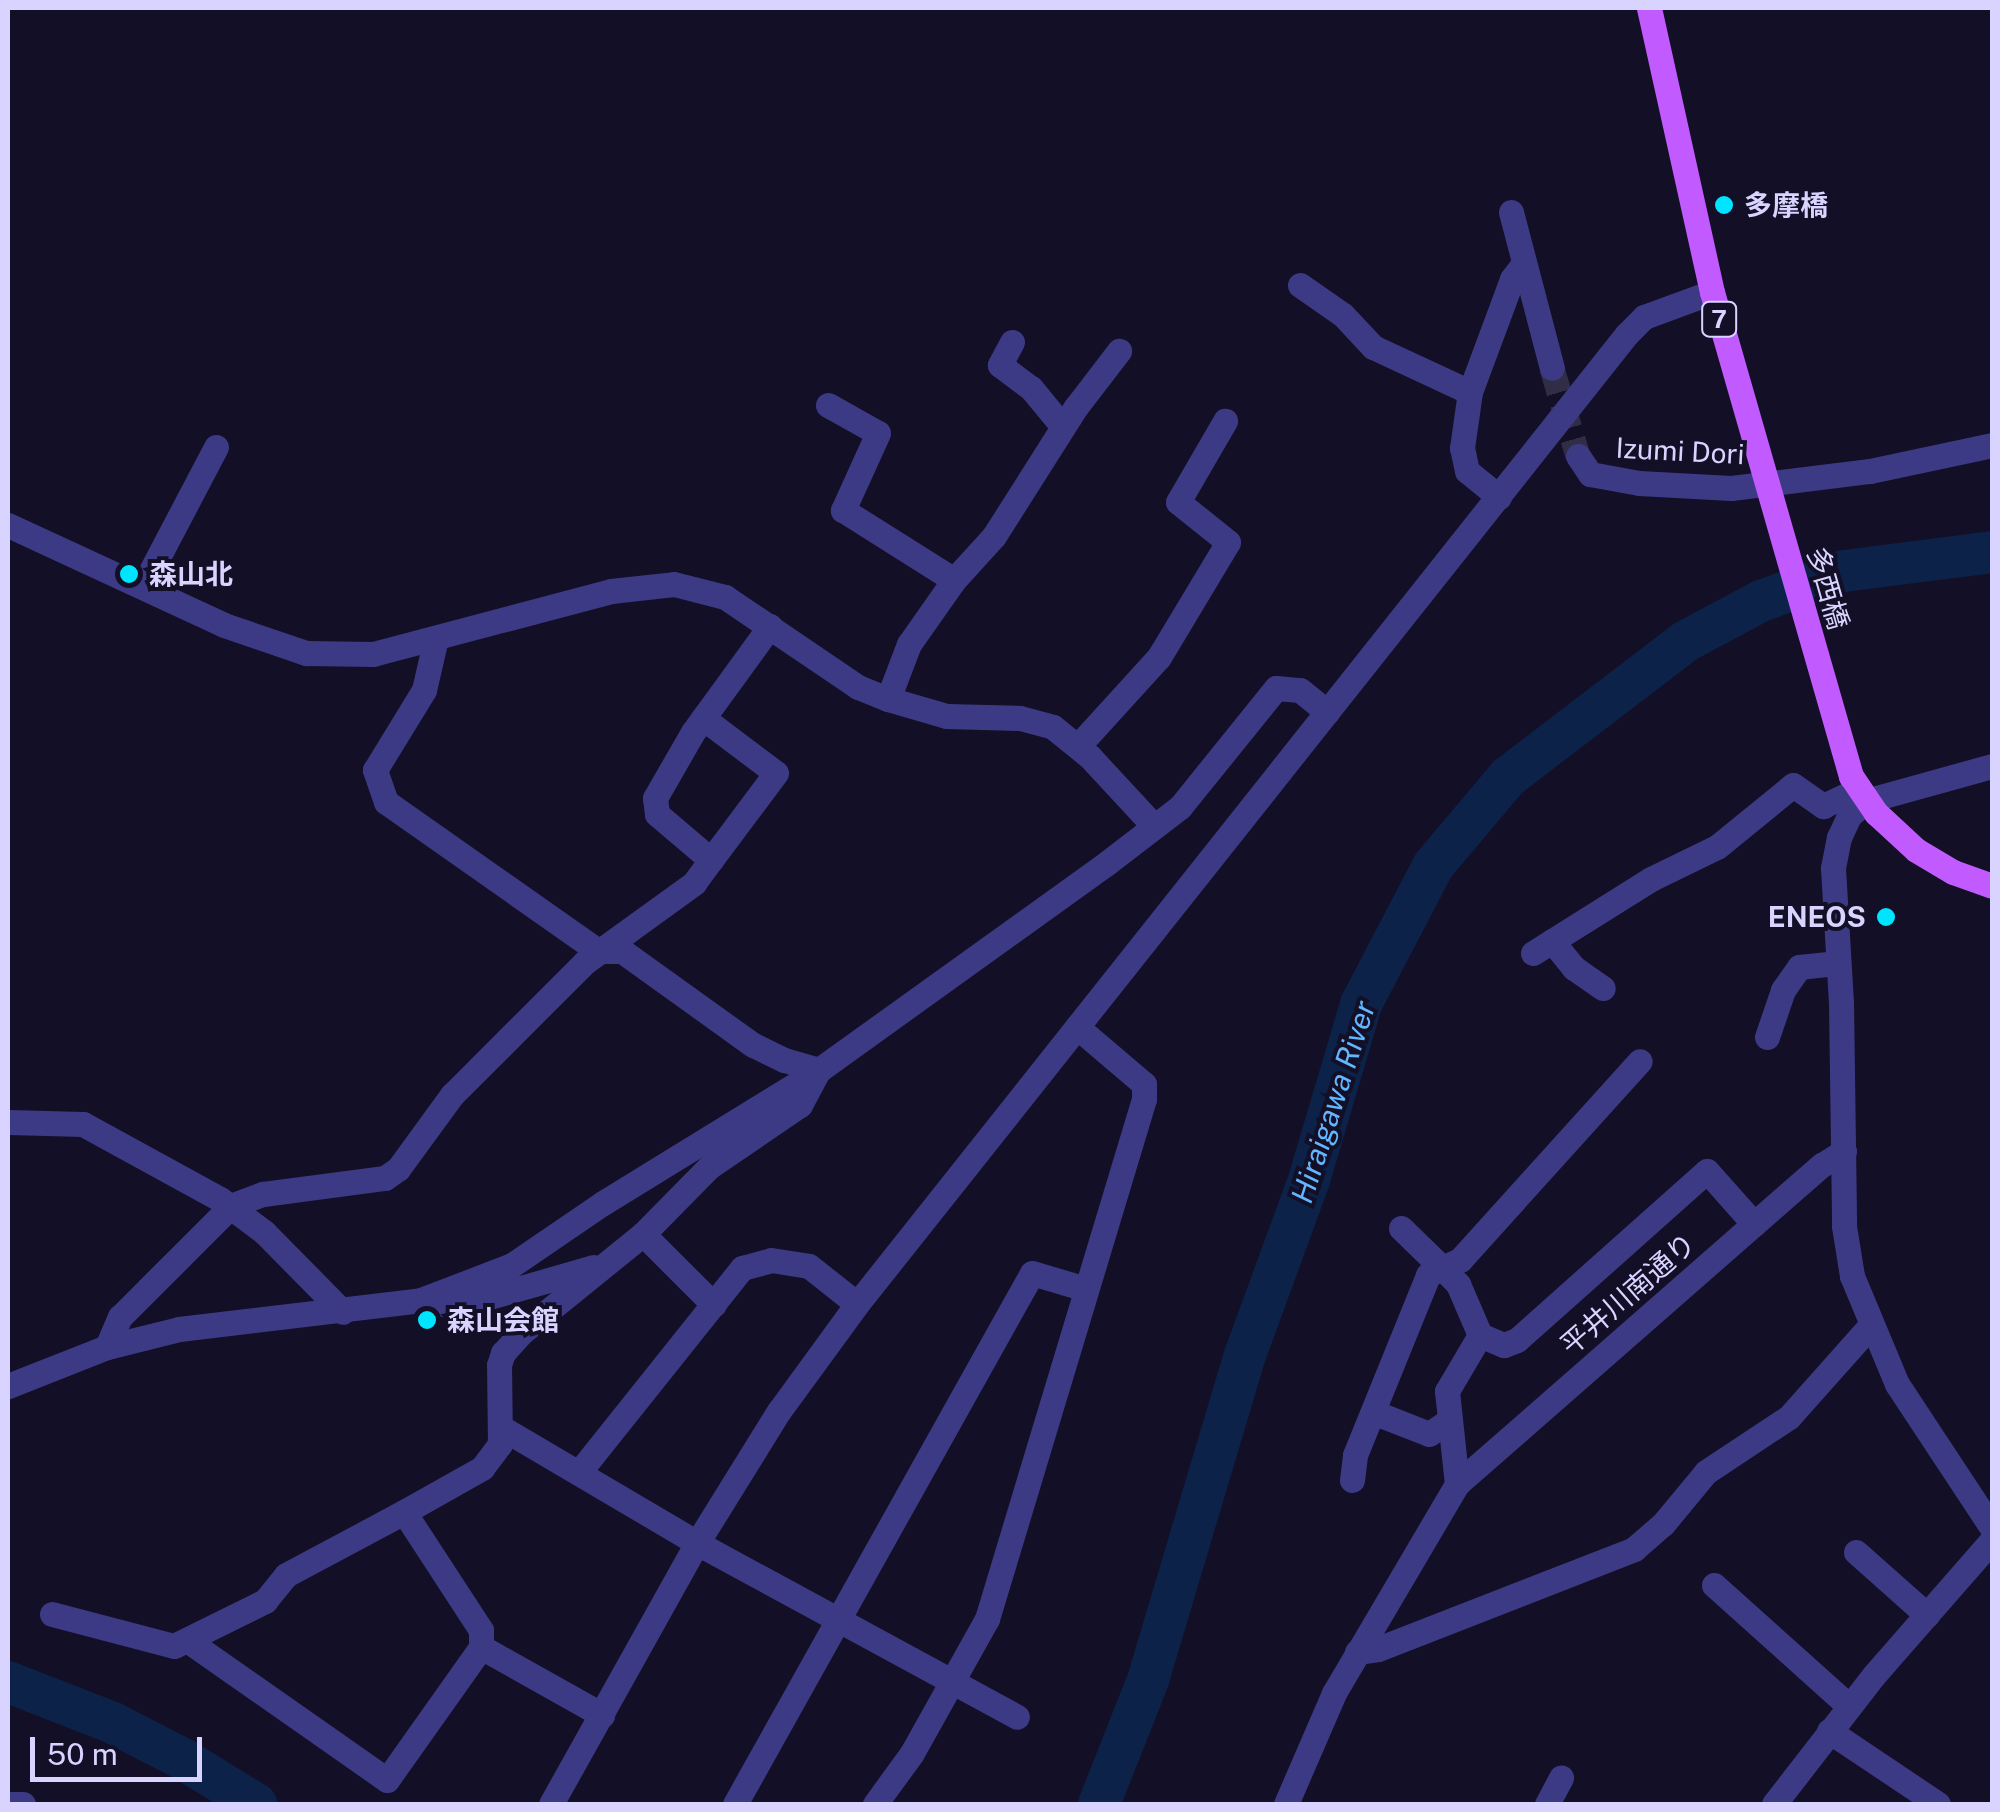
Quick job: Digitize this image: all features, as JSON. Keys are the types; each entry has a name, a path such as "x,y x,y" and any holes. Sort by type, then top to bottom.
{"main road":[{"name":"7","path":"1649,8 1712,292 1769,490"},
{"name":"多西橋","path":"1769,490 1828,696 1862,796"},
{"name":"7","path":"1862,796 1916,850 1953,872 1992,886"}],"street":[{"path":"1511,212 1552,368"},
{"path":"1499,496 1467,471 1463,460 1470,392 1512,279 1524,263"},
{"path":"1300,285 1343,315 1373,346 1470,392"},
{"path":"551,1804 697,1543 779,1412 857,1304 1638,322 1712,292"},
{"path":"1012,342 1000,365 1032,388 1063,426"},
{"path":"888,699 910,644 954,580 994,536 1063,426 1120,351"},
{"path":"828,404 878,433 843,510 954,580"},
{"path":"1078,746 1160,657 1228,542 1178,502 1225,421"},
{"name":"Izumi Dori","path":"1584,465 1687,487 1769,490 1992,445"},
{"path":"144,586 216,447"},
{"path":"8,525 224,625 306,652 373,654 610,591 674,584 725,597 858,687 946,716 1020,718 1052,728 1078,746 1152,824"},
{"path":"711,860 657,814 654,798 703,718 770,626"},
{"path":"436,638 424,690 374,770 386,802 598,952"},
{"path":"8,1386 107,1347 179,1328 421,1300 512,1265 602,1204 819,1070 1107,863 1152,824 1180,807 1276,688 1300,690 1327,712"},
{"path":"107,1347 120,1317 231,1206 263,1194 385,1178 398,1169 452,1095 598,952 694,882 776,773 703,718"},
{"path":"1603,988 1542,947 1651,880 1717,846 1792,784 1823,806 1992,766"},
{"path":"1862,796 1834,852 1845,1246 1870,1326 1918,1420 1992,1528"},
{"path":"598,952 612,948 622,952 753,1044 784,1060 819,1070"},
{"path":"1767,1037 1783,990 1799,967 1838,963"},
{"path":"874,1804 912,1753 987,1619 1144,1099 1144,1084 1077,1027"},
{"path":"1352,1480 1355,1455 1428,1275 1460,1260 1640,1061"},
{"path":"52,1614 174,1646 265,1601 286,1575 482,1468 500,1444 502,1428 496,1408 503,1353 643,1234 710,1167 800,1105 819,1070"},
{"path":"8,1122 83,1124 231,1206 264,1232 343,1312"},
{"name":"平井川南通り","path":"1286,1804 1329,1702 1457,1484 1844,1150"},
{"path":"1400,1228 1458,1284 1480,1335 1504,1344 1517,1340 1707,1171 1754,1224"},
{"path":"643,1234 714,1305"},
{"path":"580,1472 742,1268 770,1260 809,1266 857,1304"},
{"path":"421,1300 458,1306 608,1262"},
{"path":"735,1804 1032,1272 1086,1289"},
{"path":"1357,1652 1378,1649 1634,1549 1663,1524 1706,1472 1789,1417 1870,1326"},
{"path":"1457,1484 1447,1392 1480,1335"},
{"path":"1373,1412 1429,1434 1448,1421"},
{"path":"502,1428 697,1543 1017,1717"},
{"path":"187,1640 387,1780 482,1647 481,1630 404,1512"},
{"path":"1774,1804 1849,1706 1992,1540"},
{"path":"1856,1552 1927,1615"},
{"path":"1714,1585 1849,1706"},
{"path":"482,1647 602,1715"},
{"path":"1830,1731 1938,1804"},
{"path":"1548,1804 1561,1778"},
{"path":"8,1804 24,1804"}],"waterway":[{"name":"Hiraigawa River","path":"1099,1804 1148,1680 1245,1355 1309,1180 1361,1004 1433,866 1508,777 1686,641 1761,601 1844,571 1992,552"},
{"name":"Hiraigawa River","path":"8,1682 113,1723 183,1759 256,1804"}],"tunnel":[{"path":"1552,368 1578,456"}],"place":[{"name":"多摩橋","path":"1724,205"},
{"name":"森山北","path":"129,574"},
{"name":"ENEOS","path":"1886,917"},
{"name":"森山会館","path":"427,1320"}]}
